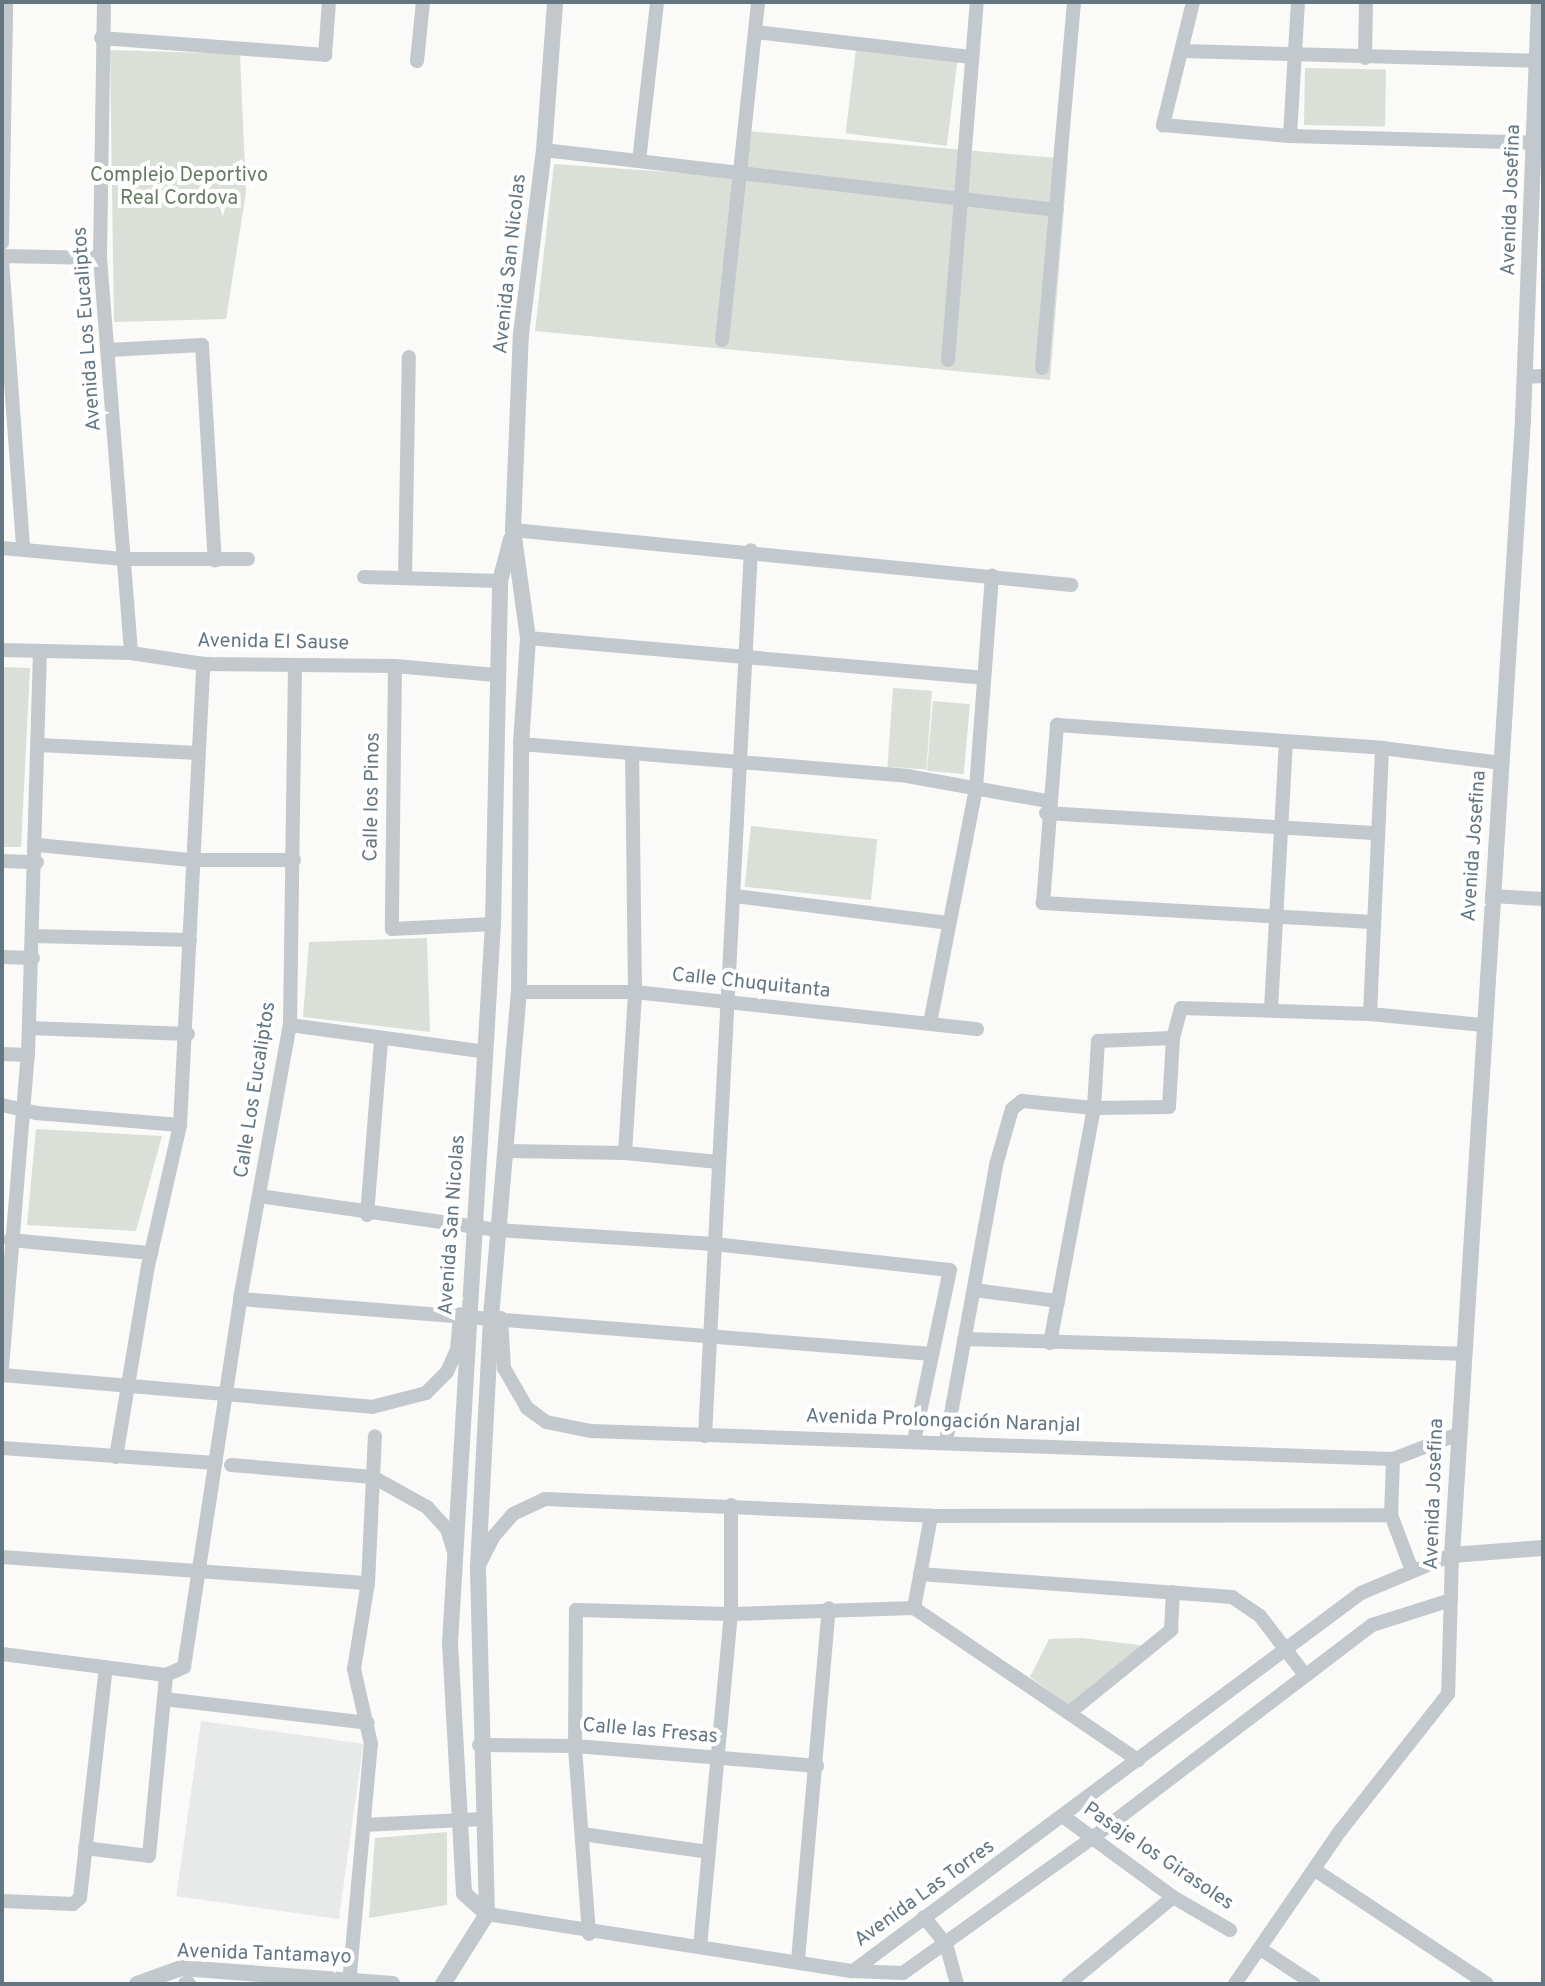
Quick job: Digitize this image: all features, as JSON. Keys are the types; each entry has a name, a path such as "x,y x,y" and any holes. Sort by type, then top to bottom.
{"street":[{"path":"2,243 6,2"},
{"name":"Avenida Los Eucaliptos","path":"104,2 101,38 100,258 131,653"},
{"path":"101,38 325,55 329,2"},
{"path":"417,61 423,2"},
{"name":"Avenida San Nicolas","path":"487,1914 479,1745 478,1567 496,1317 498,1230 519,992 521,744 528,638 513,530 521,334 544,150 555,2"},
{"path":"639,161 657,2"},
{"path":"722,340 758,2"},
{"path":"948,360 977,2"},
{"path":"1042,368 1074,2"},
{"path":"1193,2 1163,125 1290,136 1535,143"},
{"path":"1290,136 1298,2"},
{"path":"1365,58 1366,2"},
{"name":"Avenida Josefina","path":"1315,1870 1448,1694 1456,1435 1524,377 1539,2"},
{"path":"755,32 971,57"},
{"path":"1183,51 1293,57 1536,61"},
{"path":"544,150 1056,210"},
{"path":"23,549 5,361 2,258 100,258"},
{"path":"109,350 202,345 215,561"},
{"path":"405,578 409,357"},
{"path":"1524,377 1543,376"},
{"path":"513,530 751,550 1071,585"},
{"name":"Avenida San Nicolas","path":"487,1914 464,1893 456,1820 450,1643 463,1314 486,1052 493,924 500,581 513,530"},
{"path":"2,548 124,559 248,559"},
{"path":"705,1436 751,550"},
{"path":"930,1023 976,788 992,576"},
{"path":"364,577 500,581"},
{"path":"528,638 983,678"},
{"name":"Avenida El Sause","path":"2,650 131,653 203,664 395,666 496,675"},
{"path":"2,1368 10,1240 28,1055 38,845 40,651"},
{"path":"116,1457 151,1253 180,1125 188,1034 190,860 203,664"},
{"name":"Calle Los Eucaliptos","path":"166,1675 184,1667 201,1572 240,1299 290,1025 295,665"},
{"name":"Calle los Pinos","path":"395,666 392,929 493,924"},
{"path":"1372,922 1043,903 1047,807 1057,725 1382,748 1501,763"},
{"path":"1271,1009 1286,741"},
{"path":"521,744 632,756 907,776 976,788 1047,807 1281,828 1377,833"},
{"path":"39,745 198,753"},
{"path":"1370,1014 1382,748"},
{"path":"625,1153 635,992 632,756"},
{"path":"38,845 190,860 294,860"},
{"path":"2,861 37,862"},
{"path":"735,896 949,923"},
{"path":"1492,896 1543,899"},
{"path":"34,936 190,940"},
{"path":"2,957 33,958"},
{"name":"Calle Chuquitanta","path":"519,992 635,992 977,1029"},
{"path":"946,1441 1012,1109 1022,1101 1094,1108 1169,1107 1173,1038 1178,1011 1184,1006 1370,1014 1483,1025"},
{"path":"290,1025 381,1041 486,1052"},
{"path":"29,1028 188,1034"},
{"path":"1050,1343 1094,1108 1098,1041 1173,1038"},
{"path":"367,1215 381,1041"},
{"path":"2,1054 28,1055"},
{"path":"2,1105 180,1125"},
{"path":"506,1151 625,1153 719,1162"},
{"path":"259,1196 367,1215 498,1230 714,1244 950,1270 914,1441"},
{"path":"10,1240 151,1253"},
{"path":"974,1290 1058,1301"},
{"path":"240,1299 463,1314 710,1338 932,1354"},
{"path":"2,1375 338,1407 403,1403 426,1393 447,1372 457,1350 463,1314"},
{"name":"Avenida Prolongación Naranjal","path":"496,1317 513,1390 546,1422 591,1431 1393,1459 1456,1435"},
{"path":"964,1339 1462,1354"},
{"path":"349,1982 371,1744 368,1723 357,1698 354,1669 368,1583 375,1436"},
{"path":"2,1448 215,1463"},
{"path":"1393,1459 1391,1515 1411,1568"},
{"path":"231,1465 373,1477 427,1507 447,1529 454,1557"},
{"path":"478,1567 494,1536 513,1514 545,1499 931,1516 1391,1515"},
{"path":"700,1947 731,1614 731,1505"},
{"path":"914,1608 931,1516"},
{"path":"1452,1555 1543,1548"},
{"name":"Avenida Las Torres","path":"853,1971 1064,1817 1361,1593 1411,1568 1452,1555"},
{"path":"2,1557 368,1583"},
{"path":"920,1574 1232,1597 1249,1603 1305,1675"},
{"path":"1069,1713 1171,1630 1173,1592"},
{"name":"Avenida Las Torres","path":"853,1971 903,1973 1091,1839 1372,1625 1451,1600"},
{"path":"798,1960 829,1608"},
{"path":"589,1934 575,1746 576,1610 731,1614 829,1608 914,1608 1138,1760"},
{"path":"2,1654 166,1675 149,1856 85,1848"},
{"path":"2,1901 77,1902 106,1667"},
{"path":"164,1699 368,1723"},
{"name":"Calle las Fresas","path":"479,1745 575,1746 817,1766"},
{"name":"Pasaje los Girasoles","path":"1064,1817 1173,1897 1230,1930"},
{"path":"364,1825 482,1819"},
{"path":"582,1834 708,1852"},
{"path":"1235,1984 1262,1950 1315,1870 1487,1984"},
{"path":"1068,1984 1173,1897"},
{"path":"443,1984 487,1914 589,1934 798,1960 853,1971"},
{"path":"924,1917 946,1944 957,1984"},
{"path":"1262,1950 1314,1984"},
{"name":"Avenida Tantamayo","path":"137,1984 181,1968 392,1984"}],"shaded area":[{"path":"201,1721 363,1744 339,1919 176,1896"}],"green space":[{"path":"856,49 957,61 947,146 846,133"},
{"name":"Complejo Deportivo Real Cordova","path":"110,50 240,54 246,192 226,319 114,322"},
{"path":"1305,68 1386,69 1385,126 1304,125"},
{"path":"748,131 1068,159 1050,380 535,331 554,164 740,177"},
{"path":"2,667 30,668 21,847 2,847"},
{"path":"893,688 932,691 926,770 887,767"},
{"path":"933,701 970,704 964,774 927,771"},
{"path":"751,826 877,839 871,900 745,887"},
{"path":"427,938 430,1032 303,1017 309,942"},
{"path":"36,1129 162,1136 136,1231 27,1225"},
{"path":"1081,1638 1147,1646 1070,1707 1030,1677 1049,1639"},
{"path":"447,1832 447,1905 369,1918 375,1838"}]}
